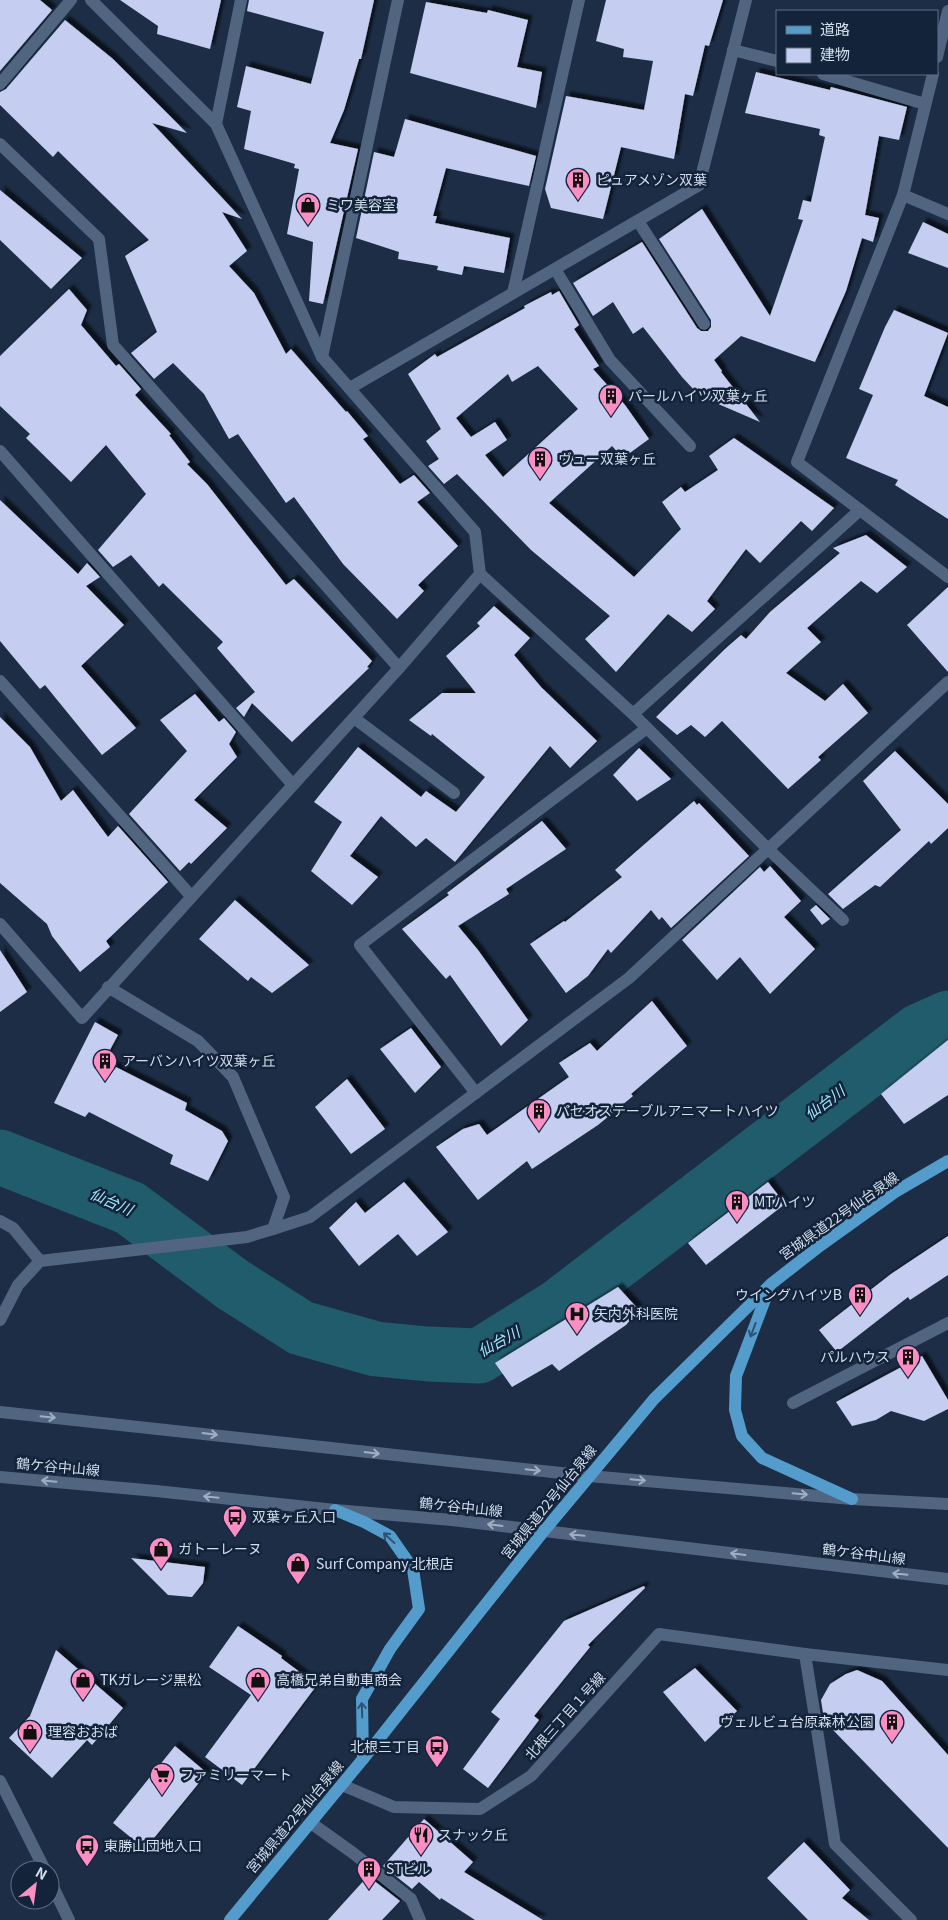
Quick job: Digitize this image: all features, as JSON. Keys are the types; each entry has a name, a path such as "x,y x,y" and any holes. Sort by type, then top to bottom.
{"main road":[{"name":"宮城県道22号仙台泉線","path":"230,1920 312,1823 543,1532 654,1399 771,1284 820,1245 873,1208 948,1161"},
{"path":"771,1284 736,1376 735,1410 742,1436 762,1458 852,1499"},
{"path":"335,1510 364,1522 390,1536 413,1569 419,1609 390,1649 362,1699 363,1759"}],"street":[{"path":"0,84 71,0"},
{"path":"91,0 216,124 322,357 475,532 480,574 647,728 768,849 843,920"},
{"path":"216,124 241,0"},
{"path":"322,357 398,0"},
{"path":"513,293 578,0"},
{"path":"350,388 699,185 746,0"},
{"path":"938,53 948,11"},
{"path":"733,50 776,61"},
{"path":"826,75 925,104"},
{"path":"933,75 903,195 797,462 947,572"},
{"path":"0,144 99,239 113,345 399,668"},
{"path":"903,195 948,214"},
{"path":"638,221 704,324"},
{"path":"555,269 610,360 690,446"},
{"path":"0,451 293,785"},
{"path":"632,714 860,510"},
{"path":"0,924 82,1018 399,668 480,574"},
{"path":"0,681 192,896"},
{"path":"0,1320 18,1285 40,1261 247,1237 310,1217 629,978 948,682"},
{"path":"354,718 454,793"},
{"path":"476,1092 360,945 647,728"},
{"path":"108,988 198,1040 233,1078 284,1197 273,1229"},
{"path":"0,1220 13,1228 40,1261"},
{"path":"794,1403 948,1322"},
{"path":"0,1412 589,1476 852,1499 948,1504"},
{"name":"鶴ケ谷中山線","path":"0,1476 452,1520 948,1579"},
{"name":"北根三丁目１号線","path":"342,1785 394,1807 480,1809 531,1776 660,1634 805,1654"},
{"path":"911,1920 834,1844 805,1654 948,1670"},
{"path":"0,1781 39,1860"},
{"path":"312,1823 411,1899 420,1920"},
{"path":"60,1902 69,1920"}],"building":[{"path":"0,0 40,0 52,10 0,71"},
{"path":"120,0 221,0 210,49 157,34 158,26"},
{"path":"249,0 374,0 361,59 359,59 344,110 330,143 358,149 323,304 309,301 313,242 287,234 299,169 294,168 295,164 244,149 251,111 237,107 246,66 311,84 324,32 247,11"},
{"path":"606,0 723,0 709,46 705,45 693,96 685,94 674,159 621,147 603,219 551,208 545,189 566,96 644,110 653,61 623,57 624,49 596,41"},
{"path":"426,2 487,13 488,10 528,20 517,67 542,72 536,108 410,73"},
{"path":"65,20 113,59 187,133 152,123 242,219 222,212 247,251 229,266 254,293 286,354 291,349 347,411 368,436 363,439 400,484 414,475 430,493 417,502 458,546 418,585 424,591 397,619 343,564 294,497 286,503 238,434 229,439 204,394 173,363 154,379 131,353 157,332 125,256 149,240 58,151 53,157 0,105 0,92 6,89"},
{"path":"756,72 830,90 831,87 907,107 899,140 879,136 865,215 879,218 873,242 862,238 846,291 815,362 741,336 714,360 721,372 760,422 709,400 699,388 695,391 643,327 633,334 613,302 593,316 573,283 642,242 697,328 701,331 708,331 711,327 711,320 659,239 702,209 770,316 803,220 798,219 803,200 811,202 825,137 819,135 820,129 745,113"},
{"path":"405,119 536,156 529,186 446,168 433,216 437,216 435,223 510,238 504,273 464,266 462,275 437,270 438,266 398,259 399,252 356,238 374,152 394,157"},
{"path":"0,190 82,258 51,289 0,240"},
{"path":"923,222 948,234 948,268 908,253"},
{"path":"69,289 87,310 81,325 116,366 119,364 141,389 135,395 171,434 169,435 190,462 187,464 207,484 286,585 294,579 372,661 367,667 369,668 292,742 252,703 244,717 236,708 255,692 217,648 223,642 163,583 159,587 131,555 113,567 98,550 146,494 106,445 71,482 26,438 30,434 0,406 0,356"},
{"path":"559,291 579,325 574,329 599,366 593,369 625,405 649,439 623,458 612,446 549,503 634,577 681,529 662,502 681,487 685,492 718,470 709,456 734,438 834,508 812,531 801,521 760,563 746,549 707,601 715,609 692,632 668,614 616,672 585,639 610,616 531,550 457,474 444,484 428,466 439,459 426,441 441,429 408,374 435,354 437,357 525,308 524,306 551,292 552,295","holes":["538,366 578,409 503,477 485,455 507,440 495,422 471,437 456,418 508,374 512,382"]},
{"path":"894,310 948,333 924,396 948,407 948,519 895,485 898,480 846,458 873,395 859,389"},
{"path":"0,500 78,574 87,563 100,577 86,586 124,625 81,666 136,728 102,755 45,685 40,689 0,641"},
{"path":"866,535 907,567 877,593 861,581 807,628 821,642 786,673 825,701 843,684 868,713 818,757 821,760 788,789 722,721 705,737 691,725 677,735 656,717 725,649 741,635 746,639 770,612 840,553 833,548"},
{"path":"948,587 948,672 907,625"},
{"path":"494,606 530,638 514,655 541,687 597,741 570,768 550,746 455,862 426,838 416,847 381,816 350,856 378,877 352,905 311,871 342,822 314,802 358,747 421,797 426,791 456,812 485,777 432,734 431,736 409,720 442,693 476,693 446,656 480,626 477,623"},
{"path":"195,694 219,722 224,718 236,732 229,744 237,757 194,800 227,828 191,864 189,862 180,871 129,814 187,751 160,720"},
{"path":"0,717 30,747 61,801 73,790 108,837 118,826 168,882 106,941 110,947 80,972 52,936 47,924 0,883"},
{"path":"639,748 671,779 637,801 613,775"},
{"path":"895,751 948,804 948,828 931,844 929,841 880,887 875,885 843,909 828,894 901,830 863,781"},
{"path":"694,801 697,805 699,803 749,856 671,928 662,917 659,920 651,910 611,953 608,949 588,976 566,993 530,944 565,922 622,877 615,870"},
{"path":"542,821 566,849 506,889 509,894 458,926 478,950 528,1020 501,1046 450,975 446,979 402,929 449,895 447,893"},
{"path":"770,866 801,901 784,917 815,949 770,994 740,957 717,980 682,940 760,867 764,872"},
{"path":"235,900 309,965 272,993 251,977 248,981 199,939"},
{"path":"816,905 830,919 822,925 810,910"},
{"path":"0,950 27,992 0,1012"},
{"path":"652,1001 687,1046 631,1094 633,1096 598,1125 532,1169 527,1161 478,1200 436,1147 463,1129 479,1124 487,1135 569,1077 559,1063 590,1043 597,1051"},
{"name":"アーバンハイツ双葉ヶ丘","path":"95,1022 118,1035 104,1061 187,1103 185,1110 222,1131 228,1141 208,1181 170,1164 173,1155 89,1112 85,1117 54,1103"},
{"path":"411,1028 441,1067 415,1093 380,1049"},
{"path":"948,1040 948,1095 904,1124 881,1094"},
{"path":"347,1079 385,1129 351,1154 315,1107"},
{"path":"404,1182 448,1232 417,1256 398,1234 359,1266 329,1228 356,1202 365,1213"},
{"name":"MTハイツ","path":"768,1182 785,1204 706,1265 688,1243"},
{"path":"948,1236 948,1275 910,1300 908,1297 837,1352 819,1330 891,1274"},
{"path":"618,1287 639,1310 626,1325 559,1371 552,1364 512,1387 495,1363"},
{"name":"パルハウス","path":"922,1356 948,1400 948,1409 924,1421 891,1411 876,1420 852,1426 836,1402"},
{"path":"131,1558 205,1567 203,1583 192,1597 168,1595"},
{"path":"644,1586 645,1588 588,1645 590,1647 534,1716 539,1720 488,1788 463,1769 500,1719 491,1712 564,1621"},
{"path":"238,1626 282,1656 281,1658 317,1685 242,1785 205,1757 251,1695 209,1667"},
{"path":"56,1650 123,1708 92,1745 87,1740 52,1778 9,1738 30,1716"},
{"path":"695,1668 737,1711 705,1742 663,1692"},
{"name":"ヴェルビュ台原森林公園","path":"857,1670 882,1681 948,1755 948,1848 834,1731 823,1713 821,1700 830,1684 846,1674"},
{"path":"175,1746 207,1773 145,1849 113,1823"},
{"path":"424,1819 473,1862 464,1872 543,1920 475,1920 441,1898 440,1900 419,1882 412,1889 383,1866"},
{"path":"804,1842 850,1890 842,1898 869,1920 808,1920 767,1878"},
{"name":"STビル","path":"368,1876 400,1901 382,1920 328,1920"}],"waterway":[{"name":"仙台川","path":"0,1157 130,1208 232,1284 301,1328 376,1349 479,1356 559,1306 919,1031 948,1018"}],"place":[{"name":"ピュアメゾン双葉","path":"578,201"},
{"name":"ミワ美容室","path":"308,226"},
{"name":"パールハイツ双葉ヶ丘","path":"611,417"},
{"name":"ヴュー双葉ヶ丘","path":"540,480"},
{"name":"アーバンハイツ双葉ヶ丘","path":"105,1082"},
{"name":"パセオステーブルアニマートハイツ","path":"539,1132"},
{"name":"MTハイツ","path":"737,1223"},
{"name":"ウイングハイツB","path":"860,1316"},
{"name":"矢内外科医院","path":"577,1335"},
{"name":"パルハウス","path":"908,1378"},
{"name":"双葉ヶ丘入口","path":"235,1538"},
{"name":"ガトーレーヌ","path":"161,1570"},
{"name":"Surf Company 北根店","path":"298,1585"},
{"name":"TKガレージ黒松","path":"83,1701"},
{"name":"高橋兄弟自動車商会","path":"258,1701"},
{"name":"ヴェルビュ台原森林公園","path":"892,1743"},
{"name":"理容おおば","path":"30,1753"},
{"name":"北根三丁目","path":"437,1768"},
{"name":"ファミリーマート","path":"162,1796"},
{"name":"スナック丘","path":"421,1856"},
{"name":"東勝山団地入口","path":"87,1867"},
{"name":"STビル","path":"369,1890"}]}
